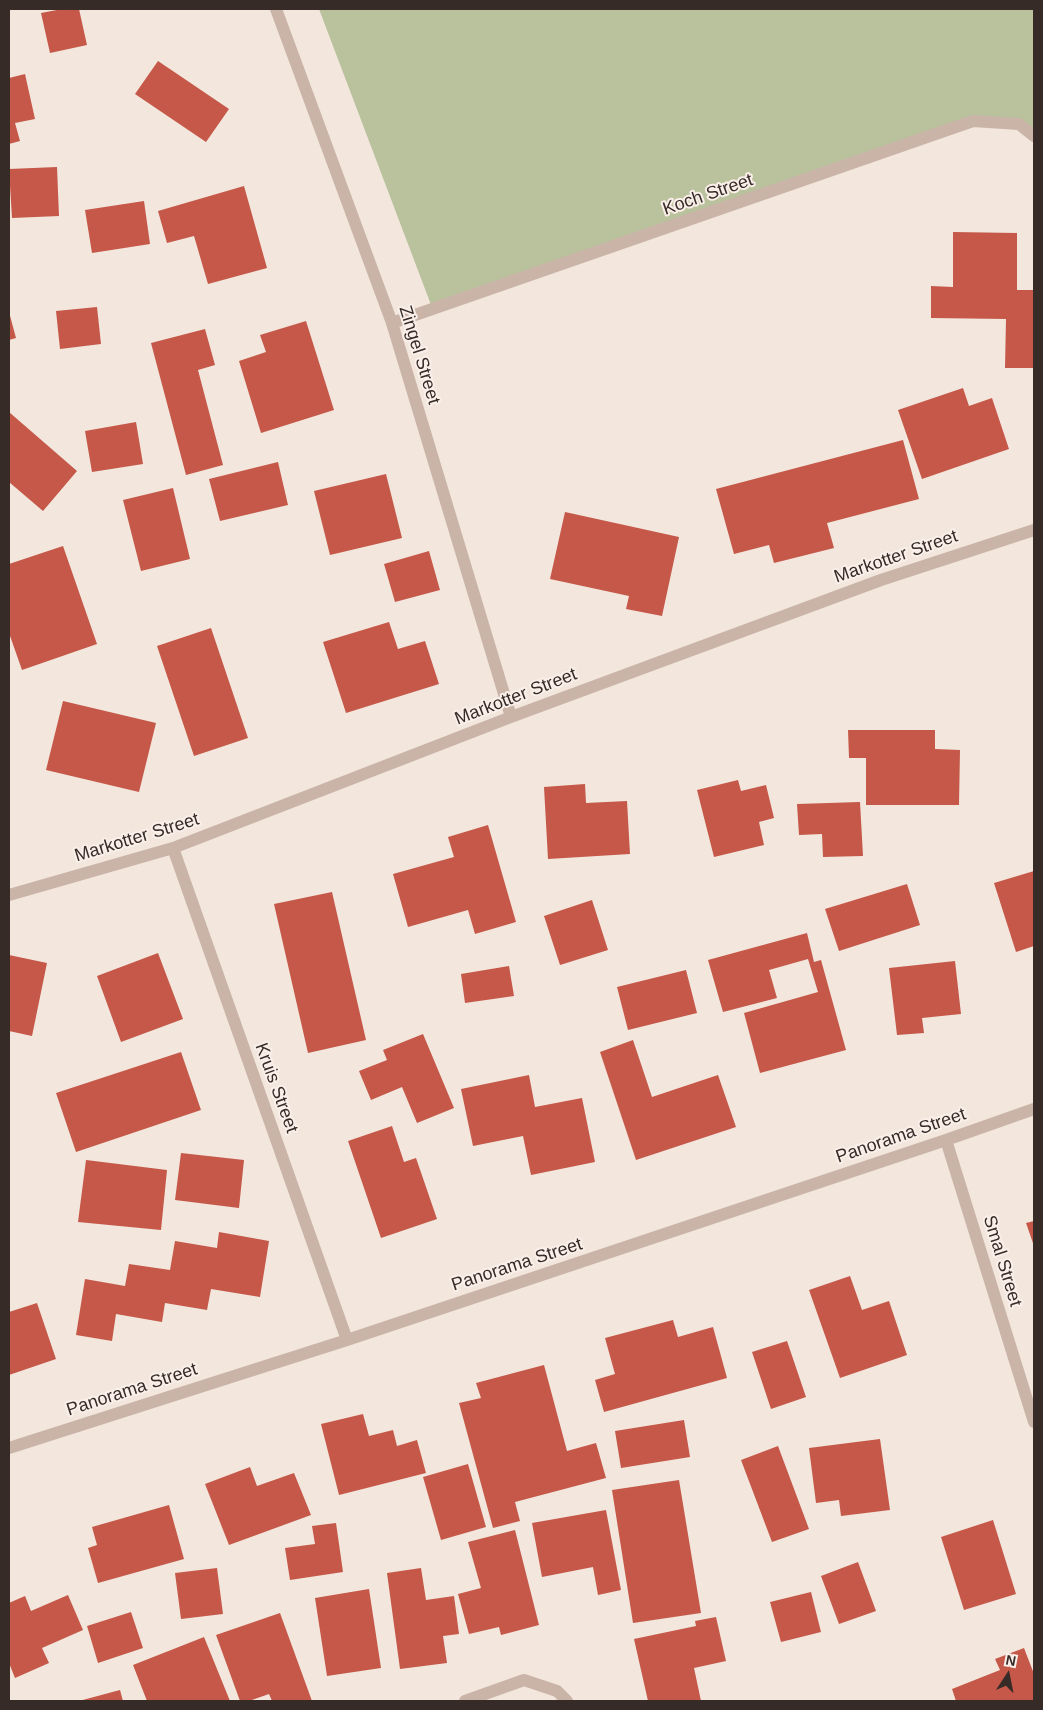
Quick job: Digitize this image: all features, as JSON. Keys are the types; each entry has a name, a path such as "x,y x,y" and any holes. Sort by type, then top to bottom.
{"street":[{"name":"Zingel Street","path":"276,9 392,323 512,717"},
{"name":"Koch Street","path":"392,323 973,121 1019,124 1034,136"},
{"name":"Markotter Street","path":"10,892 173,848 512,717 881,580 1034,530"},
{"name":"Kruis Street","path":"173,848 347,1340"},
{"name":"Panorama Street","path":"9,1448 347,1340 1034,1109"},
{"name":"Smal Street","path":"946,1140 1034,1422"},
{"path":"465,1701 524,1680 557,1691 567,1701"}],"green space":[{"path":"319,9 1034,9 1034,136 1019,124 973,121 433,310"}],"building":[{"path":"62,9 79,9 87,45 50,53 41,13"},
{"path":"158,61 229,109 206,142 135,94"},
{"path":"25,74 35,119 15,123 20,141 9,144 9,78"},
{"path":"57,167 59,216 12,218 9,169"},
{"path":"244,186 267,268 208,284 194,236 167,243 158,211"},
{"path":"144,201 150,244 92,253 85,210"},
{"path":"953,232 1017,233 1017,290 1034,290 1034,368 1005,368 1006,319 931,318 931,286 953,287"},
{"path":"97,307 101,344 60,349 56,311"},
{"path":"9,312 16,338 9,340"},
{"path":"306,321 334,410 261,433 239,361 266,352 260,335"},
{"path":"205,329 215,365 198,370 223,465 186,475 151,343"},
{"path":"963,388 969,406 992,398 1009,449 922,479 898,410"},
{"path":"9,412 77,471 43,511 9,482"},
{"path":"136,422 143,464 92,472 85,431"},
{"path":"903,440 919,499 827,523 834,548 774,563 769,545 734,554 716,489"},
{"path":"278,462 288,505 220,521 209,479"},
{"path":"386,474 402,538 330,555 314,491"},
{"path":"173,488 190,559 141,571 123,500"},
{"path":"565,512 679,537 662,616 626,609 629,596 550,579"},
{"path":"63,546 97,644 22,670 9,633 9,564"},
{"path":"429,551 440,590 395,602 384,564"},
{"path":"389,622 398,649 425,641 439,684 346,713 323,642"},
{"path":"211,628 248,738 194,756 157,646"},
{"path":"63,701 156,723 139,792 46,770"},
{"path":"848,730 935,730 935,749 960,750 959,805 866,805 866,758 849,758"},
{"path":"738,780 741,791 766,785 774,818 759,822 764,845 714,857 697,790"},
{"path":"585,784 586,803 627,801 630,854 548,859 544,787"},
{"path":"860,802 863,856 823,857 822,834 799,835 797,804"},
{"path":"488,825 516,922 475,934 468,910 408,927 393,874 454,857 448,837"},
{"path":"1034,871 1034,946 1016,952 994,883"},
{"path":"907,884 920,925 839,951 825,909"},
{"path":"332,892 366,1040 308,1053 274,904"},
{"path":"592,900 608,950 560,965 544,916"},
{"path":"807,933 814,962 821,960 846,1050 760,1073 744,1013 818,992 808,959 769,970 777,998 723,1012 708,960"},
{"path":"158,953 183,1019 121,1042 97,976"},
{"path":"9,955 47,963 32,1036 9,1031"},
{"path":"955,961 961,1014 922,1018 924,1033 897,1035 889,968"},
{"path":"509,966 514,996 465,1003 461,974"},
{"path":"686,970 697,1013 628,1030 617,987"},
{"path":"423,1034 454,1108 417,1123 402,1087 371,1100 359,1071 387,1060 383,1050"},
{"path":"633,1040 652,1097 718,1075 736,1127 636,1160 600,1052"},
{"path":"181,1052 201,1110 76,1152 56,1093"},
{"path":"529,1075 535,1107 582,1098 595,1162 531,1175 523,1136 473,1146 461,1089"},
{"path":"392,1126 404,1162 416,1158 437,1219 381,1238 348,1141"},
{"path":"181,1153 244,1160 239,1208 175,1200"},
{"path":"86,1160 167,1170 161,1230 78,1222"},
{"path":"1034,1221 1034,1246 1026,1223"},
{"path":"219,1232 269,1241 260,1297 211,1289 207,1310 165,1303 162,1322 116,1314 112,1341 76,1335 85,1279 125,1286 129,1264 170,1270 175,1241 217,1248"},
{"path":"850,1276 862,1310 889,1301 907,1355 840,1378 809,1290"},
{"path":"37,1303 56,1359 9,1375 9,1312"},
{"path":"673,1320 678,1337 713,1327 727,1378 604,1412 595,1380 615,1374 605,1338"},
{"path":"787,1341 806,1397 771,1409 752,1352"},
{"path":"544,1365 567,1451 596,1443 606,1478 515,1502 520,1521 493,1528 459,1403 481,1398 476,1383"},
{"path":"363,1414 369,1436 393,1430 397,1446 417,1440 426,1473 339,1495 321,1424"},
{"path":"684,1420 690,1457 621,1468 615,1431"},
{"path":"880,1439 890,1510 841,1516 839,1500 816,1503 809,1448"},
{"path":"778,1446 809,1529 772,1542 741,1460"},
{"path":"468,1464 486,1527 441,1540 423,1477"},
{"path":"250,1467 257,1486 294,1473 311,1515 229,1545 205,1484"},
{"path":"679,1480 701,1613 633,1623 612,1490"},
{"path":"169,1505 184,1559 98,1583 88,1548 97,1545 92,1527"},
{"path":"606,1510 621,1590 598,1595 593,1567 542,1577 532,1523"},
{"path":"993,1520 1016,1594 964,1610 941,1537"},
{"path":"336,1523 343,1572 290,1580 285,1548 315,1544 312,1526"},
{"path":"515,1530 539,1625 501,1635 499,1627 469,1634 458,1594 481,1588 468,1542"},
{"path":"858,1562 876,1611 839,1624 821,1576"},
{"path":"217,1568 223,1614 181,1619 175,1573"},
{"path":"421,1568 426,1600 454,1596 459,1634 443,1636 447,1663 400,1669 387,1573"},
{"path":"369,1589 381,1668 327,1676 315,1598"},
{"path":"811,1592 821,1632 781,1642 770,1602"},
{"path":"68,1595 83,1630 42,1648 49,1663 15,1678 9,1663 9,1603 25,1596 31,1611"},
{"path":"131,1612 143,1648 98,1663 87,1626"},
{"path":"280,1613 312,1701 272,1701 269,1694 249,1701 240,1701 216,1635"},
{"path":"716,1617 726,1661 694,1668 701,1701 648,1701 634,1639 696,1626 695,1621"},
{"path":"204,1637 230,1701 147,1701 133,1665"},
{"path":"1024,1648 1034,1674 1034,1701 956,1701 952,1689 1000,1670 995,1659"},
{"path":"120,1690 123,1701 79,1701"}]}
